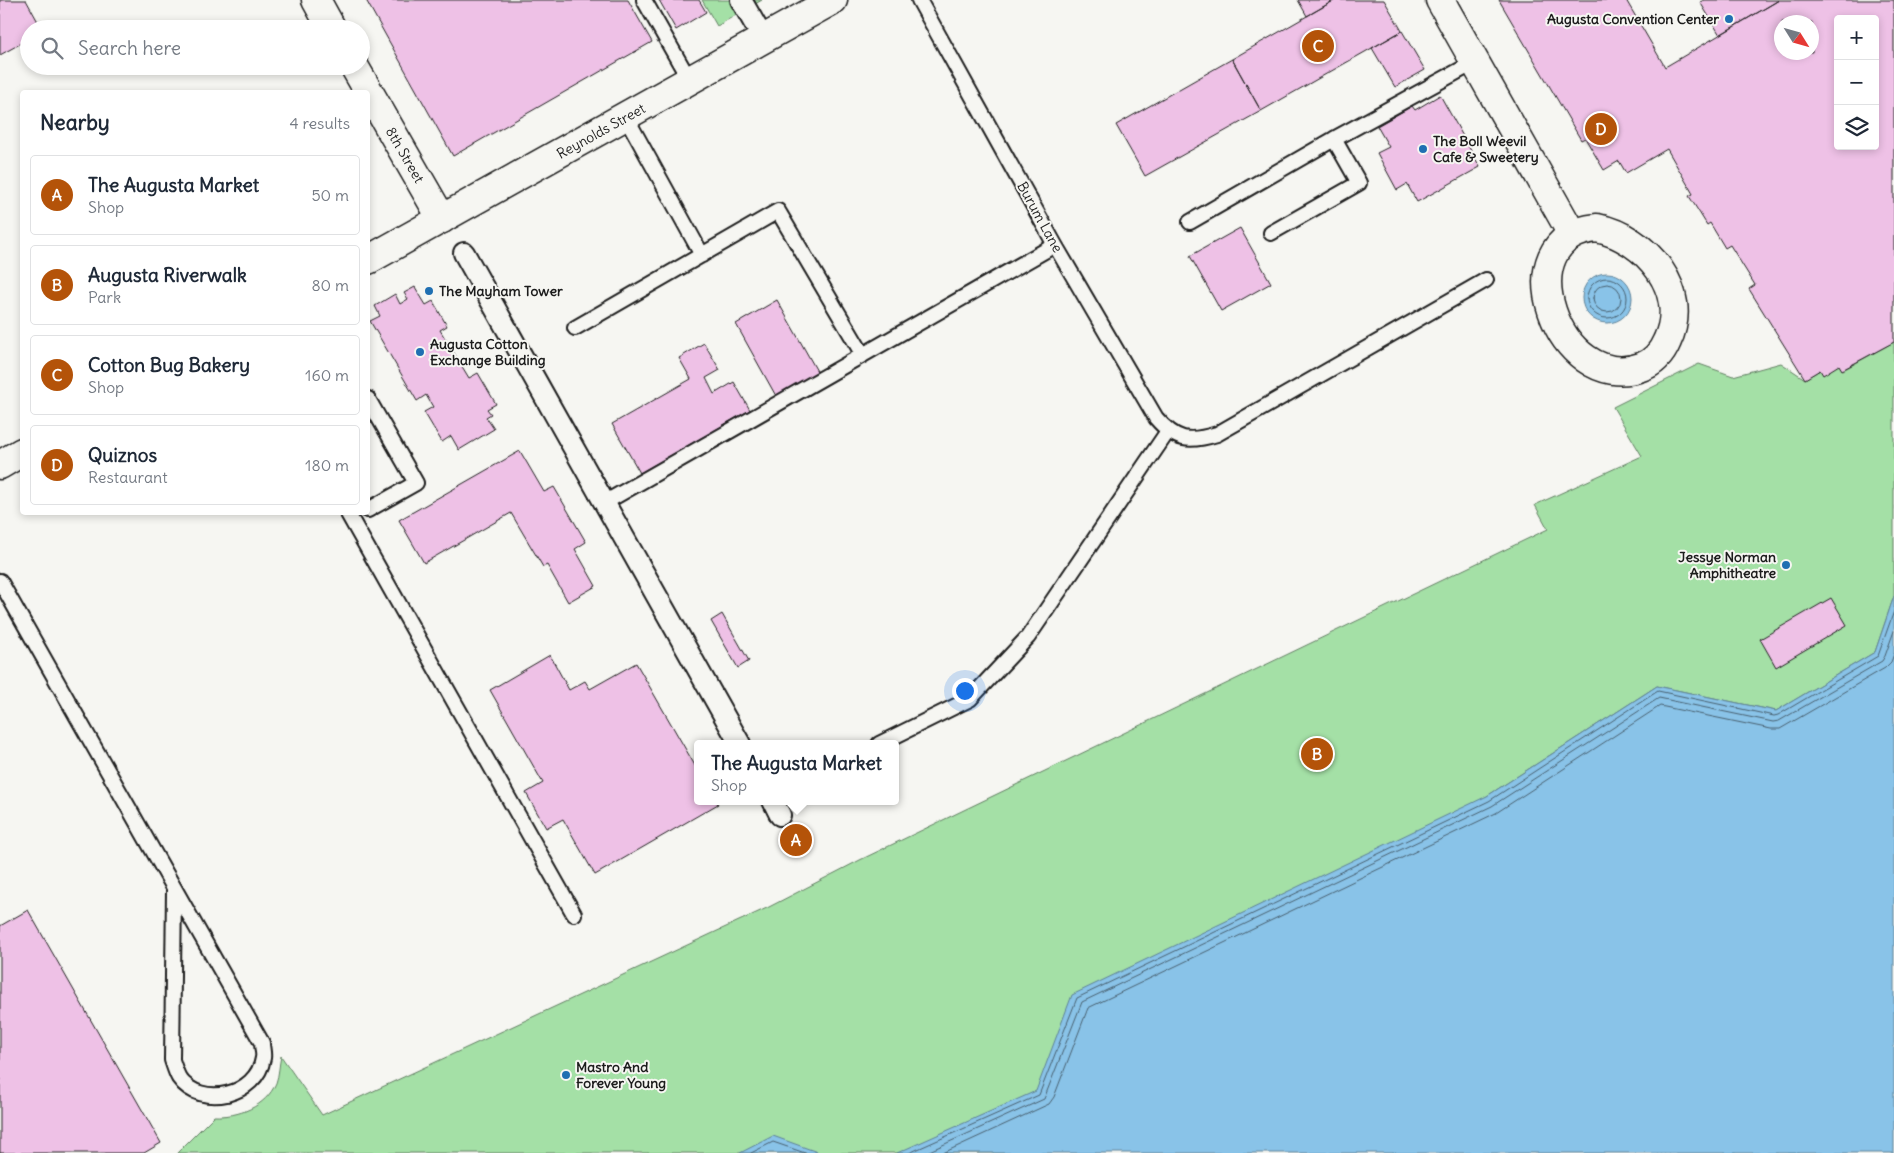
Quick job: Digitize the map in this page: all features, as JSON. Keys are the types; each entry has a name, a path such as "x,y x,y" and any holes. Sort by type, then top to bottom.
{"street":[{"path":"316,0 327,20"},
{"path":"741,0 764,40"},
{"name":"Reynolds Street","path":"370,259 833,0"},
{"path":"1440,0 1572,234"},
{"name":"8th Street","path":"359,75 368,90"},
{"name":"8th Street","path":"370,94 442,219"},
{"path":"1597,228 1622,236 1643,251 1659,270 1674,308 1673,321 1671,333 1665,345 1648,365 1623,371 1609,369 1596,364 1574,350 1559,329 1550,305 1549,266 1554,253 1562,242 1572,234 1584,229 1597,228"},
{"path":"464,253 738,740"},
{"path":"0,465 20,453"}],"lane":[{"path":"644,0 690,81"},
{"name":"Burum Lane","path":"919,0 1055,245 1156,418 1168,431"},
{"path":"1190,222 1334,139 1475,62"},
{"path":"626,117 702,255"},
{"path":"1272,233 1359,183 1334,139"},
{"path":"575,328 778,211 862,355"},
{"path":"604,503 1055,245"},
{"path":"887,740 970,699 1022,644 1168,431 1180,438 1199,439 1217,434 1486,280"},
{"path":"370,402 416,483 370,509"},
{"path":"349,516 574,914"},
{"path":"0,581 262,1043 263,1058 259,1069 252,1079 244,1087 222,1096 198,1092 187,1086 179,1078 172,1060 174,890"}],"green space":[{"path":"702,0 762,0 717,26"},
{"path":"1894,342 1894,596 1875,652 1776,711 1657,686 1487,796 1094,1107 1004,1153 177,1153 214,1116 232,1115 242,1112 250,1109 265,1098 276,1083 281,1056 322,1115 769,907 860,860 1548,529 1535,505 1642,456 1613,407 1699,364 1733,376 1781,363 1805,379 1820,370 1839,365 1843,370"}],"water":[{"path":"1602,273 1612,273 1625,280 1632,293 1632,303 1625,316 1612,323 1602,323 1593,319 1586,312 1582,303 1582,293 1586,284 1593,277"},
{"path":"1894,596 1894,1153 897,1153 1036,1091 1072,995 1487,796 1657,686 1776,711 1875,652"},
{"path":"773,1136 820,1153 740,1153"}],"building":[{"path":"0,0 26,0 37,20 20,20 20,44 0,55"},
{"path":"366,0 628,0 652,42 453,156"},
{"path":"659,0 699,0 706,12 676,30"},
{"path":"1298,0 1335,0 1307,16"},
{"path":"1335,0 1384,0 1402,31 1261,111 1232,59"},
{"path":"1499,0 1626,0 1665,67 1779,0 1894,0 1894,342 1842,370 1839,365 1823,375 1820,370 1805,379 1749,289 1755,285 1730,245 1725,248 1710,223 1707,225 1689,196 1693,194 1667,149 1626,173 1619,161 1604,170 1585,138 1581,140"},
{"name":"Augusta Convention Center","path":"1704,0 1779,0 1720,35 1700,2"},
{"path":"1402,31 1425,70 1395,87 1372,48"},
{"path":"1232,59 1261,111 1145,176 1116,125"},
{"path":"1440,95 1480,167 1417,202 1407,184 1397,190 1377,153 1389,147 1377,126 1412,106 1415,110"},
{"path":"1240,228 1271,283 1221,311 1190,256"},
{"name":"Augusta Cotton Exchange Building","path":"415,287 426,305 433,301 447,326 440,330 469,378 478,373 496,404 487,409 491,414 486,417 494,429 459,450 451,436 442,442 424,412 433,407 426,395 417,401 370,321 380,316 375,306 395,294 400,304 408,299 404,293"},
{"path":"777,300 818,373 776,396 736,324"},
{"path":"704,343 720,370 706,378 714,394 734,382 750,410 640,473 612,424 691,379 679,358"},
{"path":"520,451 544,492 554,487 586,542 575,549 596,586 568,602 547,565 543,567 511,513 424,563 399,520"},
{"path":"1831,598 1847,625 1776,667 1760,639"},
{"path":"722,614 749,661 738,668 711,621"},
{"path":"550,655 569,690 585,681 590,689 636,663 694,764 694,805 716,805 595,875 563,819 546,828 526,793 543,783 490,690"},
{"path":"28,910 161,1143 144,1153 0,1153 0,926"}],"place":[{"name":"Augusta Convention Center","path":"1729,19"},
{"name":"Cotton Bug Bakery","path":"1318,46"},
{"name":"Quiznos","path":"1601,129"},
{"name":"The Boll Weevil Cafe & Sweetery","path":"1423,149"},
{"name":"The Mayham Tower","path":"429,291"},
{"name":"Augusta Cotton Exchange Building","path":"420,352"},
{"name":"Jessye Norman Amphitheatre","path":"1786,565"},
{"name":"Augusta Riverwalk","path":"1317,754"},
{"name":"The Augusta Market","path":"796,840"},
{"name":"Mastro And Forever Young","path":"566,1075"}]}
